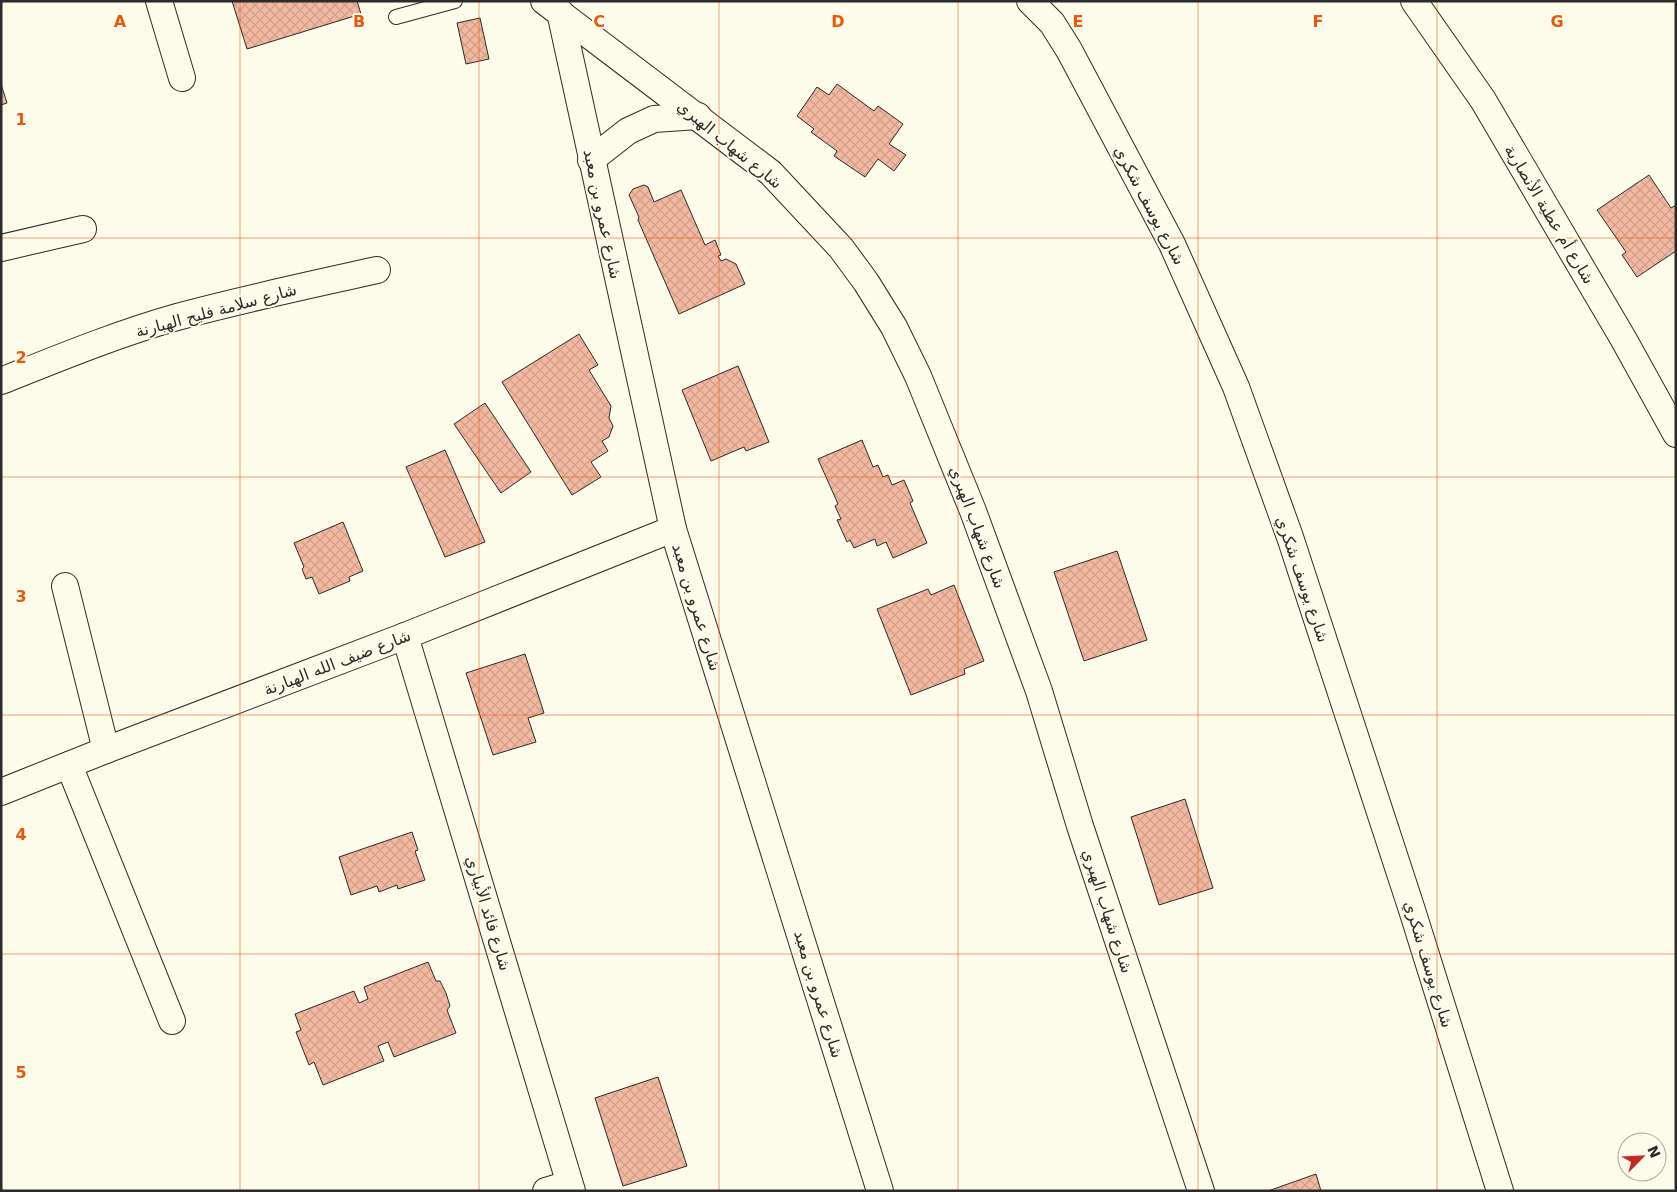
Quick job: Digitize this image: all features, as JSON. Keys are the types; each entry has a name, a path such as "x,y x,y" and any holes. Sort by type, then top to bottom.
{"street":[{"path":"159,1 182,78"},
{"name":"شارع يوسف شكري","path":"1030,1 1052,23 1069,50 1172,244 1236,387 1293,546 1412,910 1500,1191"},
{"name":"شارع أم عطية الأنصارية","path":"1414,1 1483,100 1624,340 1676,434"},
{"name":"شارع شهاب الهبري","path":"552,7 771,173 842,248 894,327 918,376 973,511 1039,691 1084,836 1201,1191"},
{"name":"شارع عمرو بن معبد","path":"552,7 591,160 673,529 880,1191"},
{"path":"591,160 628,131 654,118 698,116"},
{"path":"1,248 82,229"},
{"name":"شارع سلامة فليح الهبارنة","path":"1,382 61,357 175,318 238,301 377,270"},
{"name":"شارع ضيف الله الهبارنة","path":"1,792 405,636 673,529"},
{"path":"65,586 106,750"},
{"name":"شارع فائد الأبياري","path":"405,636 562,1188"},
{"path":"68,765 172,1021"}],"lane":[{"path":"396,17 455,1"}],"building":[{"path":"232,1 357,1 361,14 247,49"},
{"path":"480,18 489,59 466,64 457,23"},
{"path":"1,84 7,103 1,105"},
{"path":"837,84 874,111 878,106 903,124 889,144 906,155 894,171 878,159 865,177 834,156 837,151 811,132 814,129 797,116 817,87 829,95"},
{"path":"1649,175 1671,208 1676,205 1676,251 1637,277 1622,255 1626,252 1597,210"},
{"path":"644,185 648,187 654,202 681,190 705,245 715,240 721,255 718,256 721,261 726,259 736,264 745,284 679,314 629,195 633,189"},
{"path":"579,334 598,365 589,370 611,406 609,418 613,426 609,437 602,441 608,451 591,462 601,477 572,495 502,382"},
{"path":"738,366 769,442 746,451 744,447 711,461 682,390"},
{"path":"485,403 531,472 501,493 454,424"},
{"path":"862,440 873,467 878,465 883,477 888,475 892,485 904,480 913,501 910,503 927,543 893,558 886,542 877,546 875,539 854,548 850,540 847,542 837,520 841,519 835,506 838,504 818,459"},
{"path":"445,450 485,542 445,557 406,467"},
{"path":"343,522 363,571 349,577 350,581 319,594 312,577 306,579 302,569 304,567 294,543"},
{"path":"1117,551 1147,640 1084,661 1054,572"},
{"path":"954,585 984,661 964,669 965,674 911,695 877,609 928,589 931,595"},
{"path":"525,654 544,713 528,718 536,742 493,755 466,673"},
{"path":"1185,799 1213,888 1159,905 1131,817"},
{"path":"412,832 418,850 415,851 425,880 398,889 397,885 379,892 377,886 351,895 339,857"},
{"path":"428,962 436,981 440,981 446,993 450,1006 447,1010 456,1033 394,1057 388,1042 378,1046 384,1061 323,1085 314,1062 309,1065 296,1032 301,1030 295,1014 354,991 359,1003 368,999 364,987"},
{"path":"658,1077 687,1166 623,1186 595,1098"},
{"path":"1316,1174 1321,1191 1268,1191"}]}
